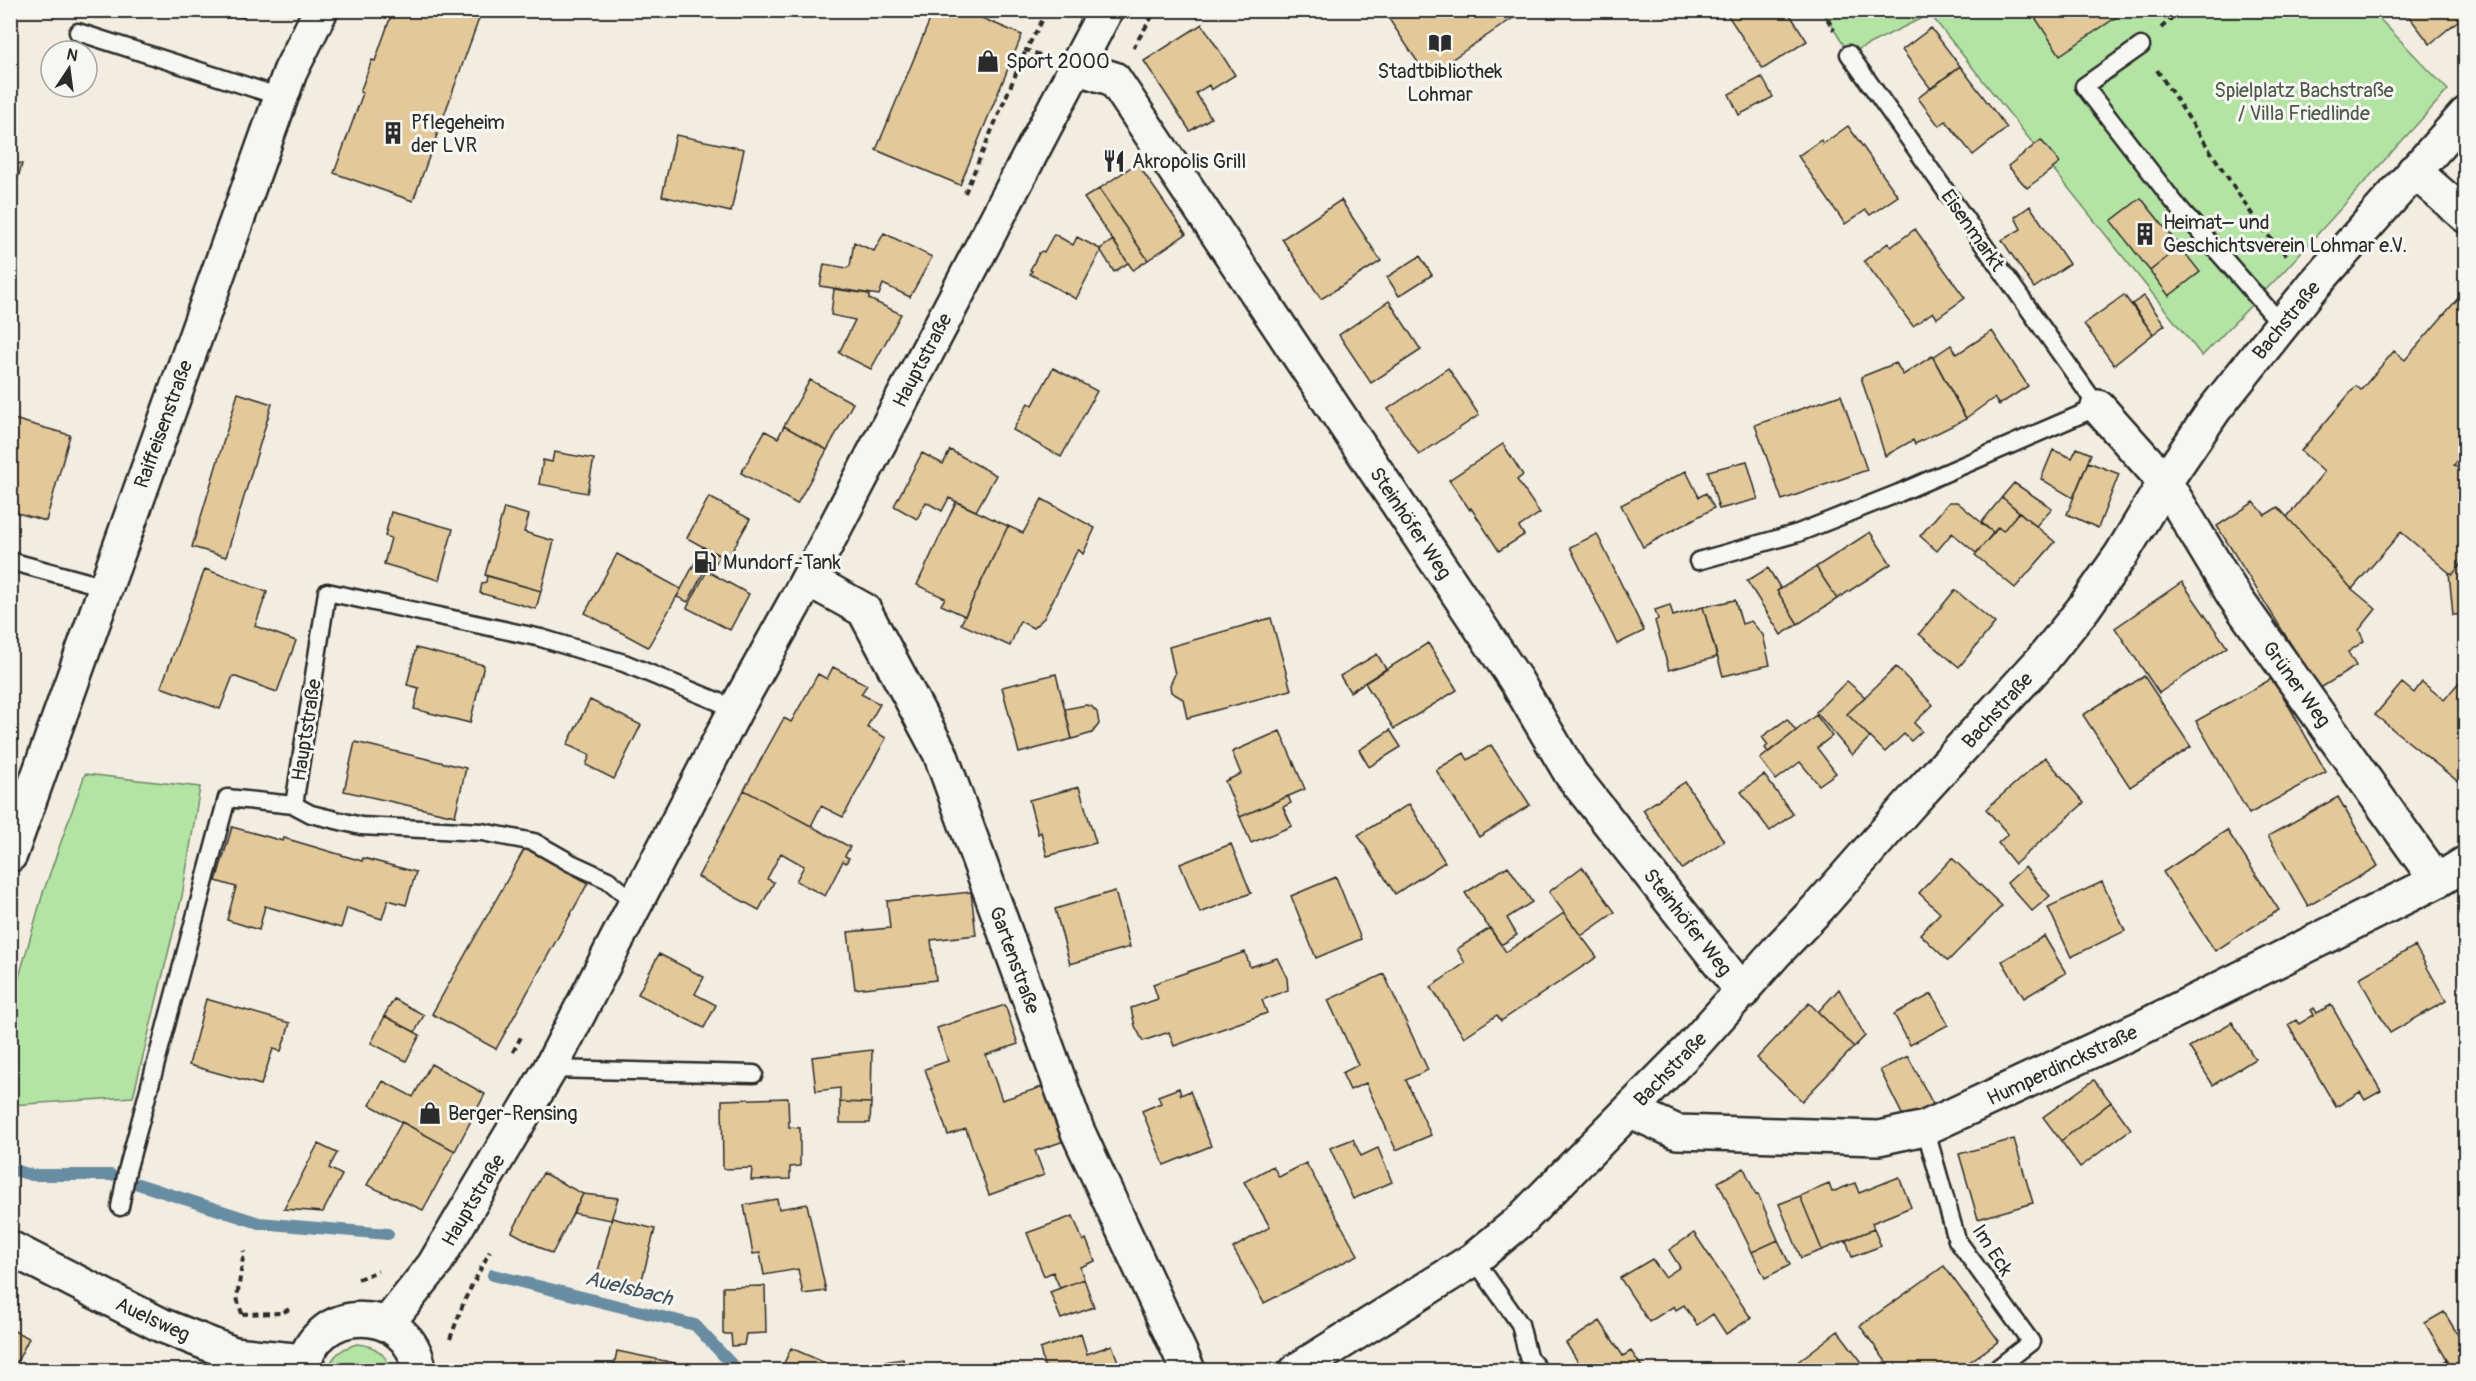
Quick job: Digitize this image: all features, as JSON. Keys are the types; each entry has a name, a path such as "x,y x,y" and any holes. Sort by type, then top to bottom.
{"street":[{"name":"Raiffeisenstraße","path":"12,846 290,72 321,10"},
{"name":"Hauptstraße","path":"387,1324 441,1253 550,1070 736,709 808,579 1106,10"},
{"name":"Steinhöfer Weg","path":"1075,67 1114,79 1517,682 1571,774 1743,992"},
{"name":"Bachstraße","path":"1297,1371 1474,1259 1519,1222 1631,1111 1743,992 1909,805 2043,659 2115,564 2214,410 2313,286 2466,114"},
{"path":"2414,171 2466,216"},
{"name":"Eisenmarkt","path":"2098,406 2166,482"},
{"name":"Grüner Weg","path":"2166,482 2234,596 2437,881"},
{"name":"Gartenstraße","path":"808,579 864,610 940,753 1077,1130 1188,1371"},
{"name":"Humperdinckstraße","path":"1631,1111 1677,1132 1880,1138 1925,1128 2143,1028 2437,881 2466,863"},
{"name":"Auelsweg","path":"10,1248 161,1325 234,1353 304,1366"},
{"path":"304,1366 314,1341 331,1326 347,1320 369,1319 387,1324 409,1341 418,1358 419,1371"}],"lane":[{"path":"78,32 281,97"},
{"path":"2141,46 2084,86 2174,202 2282,325"},
{"name":"Eisenmarkt","path":"1849,54 2098,406"},
{"path":"1698,561 1798,533 1899,493 2098,406"},
{"path":"10,561 105,587"},
{"name":"Hauptstraße","path":"120,1207 127,1171 227,798 294,805 327,592 541,638 624,663 736,709"},
{"path":"294,805 311,814 361,826 482,832 534,842 608,880 636,903"},
{"path":"550,1070 754,1074"},
{"name":"Im Eck","path":"1925,1128 1957,1240 2031,1342 1995,1371"},
{"path":"1474,1259 1521,1324 1528,1358 1539,1371"}],"path":[{"path":"2181,10 2141,46 2261,228 2313,286"},
{"path":"242,1314 237,1298 244,1251"},
{"path":"449,1342 465,1299"}],"green space":[{"name":"Spielplatz Bachstraße / Villa Friedlinde","path":"1823,11 2372,11 2448,90 2285,270 2202,356 1930,14 1849,54"},
{"path":"85,774 200,787 182,896 133,1097 11,1105 11,1005 43,893"},
{"path":"357,1344 378,1351 386,1359 390,1370 329,1370 332,1360 338,1353"}],"building":[{"path":"215,10 246,10 244,18"},
{"name":"Pflegeheim der LVR","path":"393,10 464,10 480,16 413,201 334,173 363,93 360,92 372,60 375,61"},
{"path":"934,10 963,10 1022,35 960,185 876,150"},
{"name":"Stadtbibliothek Lohmar","path":"1383,10 1525,10 1427,76"},
{"path":"1732,10 1787,10 1807,41 1763,69 1727,14"},
{"path":"2030,10 2127,10 2060,55"},
{"path":"2404,10 2466,10 2466,14 2430,44"},
{"path":"1202,24 1235,75 1211,90 1209,85 1196,93 1211,118 1190,131 1144,61"},
{"path":"1931,28 1960,66 1931,89 1902,50"},
{"path":"1960,66 2007,128 1973,155 1946,121 1939,126 1918,98"},
{"path":"1762,77 1773,97 1739,115 1729,94"},
{"path":"1848,126 1898,196 1870,215 1866,210 1845,224 1798,156 1821,140 1823,144"},
{"path":"676,135 744,149 731,212 662,196"},
{"path":"2041,140 2060,163 2027,188 2008,166"},
{"path":"10,161 22,164 10,205"},
{"path":"1137,163 1186,234 1148,260 1099,189"},
{"path":"1099,189 1148,260 1133,270 1084,198"},
{"name":"Heimat– und Geschichtsverein Lohmar e.V.","path":"2141,198 2180,247 2150,271 2111,221"},
{"path":"1341,200 1381,261 1321,299 1282,239"},
{"path":"2030,206 2069,264 2034,288 2002,240 2021,229 2015,217"},
{"path":"1915,229 1965,298 1937,318 1933,312 1913,326 1864,261 1888,243 1891,247"},
{"path":"884,233 932,257 910,297 883,284 879,295 820,286 824,264 847,268 850,266 854,242 874,251"},
{"path":"1054,234 1073,245 1077,237 1100,249 1076,299 1030,274 1039,253 1044,252"},
{"path":"1113,240 1128,263 1114,272 1100,249"},
{"path":"2180,247 2200,272 2169,296 2150,271"},
{"path":"1420,256 1432,275 1399,296 1387,277"},
{"path":"834,289 869,294 869,299 901,314 871,369 839,353 855,320 831,315"},
{"path":"2466,289 2466,451 2454,465 2466,475 2466,558 2452,575 2401,532 2352,589 2287,517 2324,472 2301,451 2356,386 2361,390 2394,351 2405,360"},
{"path":"2124,295 2153,334 2114,365 2084,324"},
{"path":"2144,296 2165,325 2153,334 2132,304"},
{"path":"1389,301 1421,350 1371,383 1339,335"},
{"path":"1992,331 2028,386 1999,405 1994,398 1966,418 1933,357 1951,345 1957,354"},
{"path":"1932,356 1966,419 1915,444 1913,440 1885,456 1861,377 1896,363 1903,375"},
{"path":"1053,368 1097,391 1061,457 1013,430 1028,403 1033,405"},
{"path":"1448,368 1479,415 1419,455 1388,409"},
{"path":"810,380 853,403 827,450 784,426"},
{"path":"238,393 272,404 226,557 192,547"},
{"path":"1841,395 1867,470 1782,500 1755,425"},
{"path":"10,418 70,435 46,521 10,511"},
{"path":"784,426 827,450 797,504 741,473 765,431 778,438"},
{"path":"1503,444 1523,475 1517,480 1540,513 1519,527 1524,535 1499,551 1471,508 1470,510 1449,480"},
{"path":"2077,448 2091,454 2073,498 2041,479 2053,450 2072,458"},
{"path":"950,450 996,475 976,511 949,498 942,511 926,502 917,519 894,506 922,453 943,464"},
{"path":"554,452 594,459 587,493 539,484 543,460 552,462"},
{"path":"1747,461 1758,499 1719,509 1708,471"},
{"path":"2088,462 2119,474 2098,528 2067,514"},
{"path":"1686,471 1699,497 1706,493 1714,508 1643,547 1621,505"},
{"path":"2014,483 2052,508 2036,526 2002,497"},
{"path":"709,497 750,519 727,560 687,538"},
{"path":"2002,497 2019,512 2003,531 1998,527 1994,533 1981,523"},
{"path":"1042,499 1095,528 1083,554 1078,549 1044,618 1033,628 1020,621 1010,646 961,624 1008,526 1023,533"},
{"path":"956,502 1008,526 965,616 941,605 945,598 917,585"},
{"path":"1949,502 1957,502 1994,533 1976,553 1952,533 1937,551 1920,536"},
{"path":"2254,502 2265,515 2278,507 2352,589 2376,609 2359,630 2364,641 2348,652 2356,666 2319,689 2217,526"},
{"path":"504,508 529,515 524,532 554,541 541,591 485,575"},
{"path":"391,512 453,529 439,580 384,564 391,538 385,536"},
{"path":"2019,512 2055,542 2015,588 1975,555 1998,527 2003,531"},
{"path":"1870,532 1891,564 1837,599 1816,567"},
{"path":"1597,534 1644,631 1617,644 1570,547"},
{"path":"703,547 720,555 711,571 706,568 688,602 677,597"},
{"path":"617,554 681,589 648,647 585,613"},
{"path":"2466,558 2466,614 2453,615 2449,573 2452,575"},
{"path":"1816,567 1837,599 1798,624 1777,591"},
{"path":"1768,568 1781,589 1777,591 1798,624 1781,635 1747,581"},
{"path":"205,569 267,592 255,626 296,641 277,692 233,676 220,709 161,687"},
{"path":"707,571 749,594 730,630 687,608"},
{"path":"487,576 541,591 536,609 480,593 482,583 486,582"},
{"path":"2182,582 2227,647 2159,693 2115,628"},
{"path":"1955,590 1995,623 1959,667 1919,634"},
{"path":"1735,600 1742,624 1751,621 1763,635 1770,665 1723,676 1703,607"},
{"path":"1670,605 1673,616 1703,607 1717,657 1669,670 1655,621 1658,619 1655,610"},
{"path":"1271,618 1291,690 1187,718 1183,699 1171,692 1170,685 1175,674 1169,647"},
{"path":"1428,643 1457,690 1394,729 1365,683"},
{"path":"416,648 484,665 470,723 414,709 419,688 407,685"},
{"path":"1377,654 1386,669 1350,692 1340,676"},
{"path":"833,667 867,685 861,694 880,704 867,727 886,738 843,817 821,806 811,826 744,790 784,718 791,722 818,674 827,679"},
{"path":"1896,667 1933,705 1914,723 1922,731 1911,741 1904,734 1885,752 1847,714"},
{"path":"1056,674 1072,739 1019,753 1002,687"},
{"path":"2466,674 2466,788 2375,715 2402,683 2414,693 2422,682 2444,700"},
{"path":"2144,676 2191,747 2130,787 2083,715"},
{"path":"2273,678 2326,772 2249,814 2196,721"},
{"path":"1847,681 1865,697 1847,714 1870,737 1852,755 1816,712"},
{"path":"590,700 641,725 614,779 586,765 590,755 567,745"},
{"path":"1091,706 1097,712 1099,724 1092,733 1072,739 1065,709"},
{"path":"1816,715 1832,736 1817,748 1836,773 1819,785 1800,762 1776,780 1760,759"},
{"path":"1787,719 1796,731 1768,752 1765,748 1768,745 1762,737"},
{"path":"1390,730 1401,747 1369,767 1359,750"},
{"path":"1280,731 1305,789 1240,817 1225,781 1241,774 1232,752"},
{"path":"355,742 466,768 455,816 344,791"},
{"path":"1491,745 1530,805 1479,837 1436,770 1464,753 1468,760"},
{"path":"2045,757 2084,803 2015,864 1998,843 2008,834 1986,809"},
{"path":"1764,775 1793,814 1770,831 1741,792"},
{"path":"1685,782 1724,841 1682,869 1643,810"},
{"path":"1079,787 1096,843 1047,856 1041,832 1038,834 1029,800"},
{"path":"744,790 850,847 845,856 849,858 846,863 843,861 825,896 796,881 804,866 781,853 767,879 774,882 759,910 698,877"},
{"path":"1288,796 1291,803 1283,807 1292,826 1251,843 1240,817"},
{"path":"2338,797 2378,866 2308,906 2268,836"},
{"path":"1409,804 1445,862 1395,894 1358,835"},
{"path":"232,827 283,841 284,838 362,861 363,858 416,872 406,905 388,900 382,919 347,908 341,928 265,906 259,930 227,920 236,887 216,881"},
{"path":"2227,830 2279,910 2215,951 2163,872"},
{"path":"1231,844 1251,893 1200,913 1180,864"},
{"path":"525,848 588,883 496,1049 432,1014"},
{"path":"1952,858 2002,906 1948,961 1920,934 1940,913 1919,893"},
{"path":"1508,866 1532,902 1507,918 1517,935 1501,945 1465,893"},
{"path":"1582,867 1615,912 1581,936 1549,892"},
{"path":"2025,867 2050,896 2032,911 2007,883"},
{"path":"1336,877 1361,939 1316,958 1291,896"},
{"path":"2102,882 2125,931 2071,957 2048,907"},
{"path":"1115,891 1130,947 1070,964 1055,909"},
{"path":"971,892 976,935 931,940 936,980 855,989 848,932 890,928 887,901"},
{"path":"1564,913 1597,957 1501,1021 1497,1015 1464,1037 1431,987 1465,963 1457,949 1490,928 1506,952"},
{"path":"2044,936 2066,973 2024,998 2002,961"},
{"path":"2415,946 2446,1001 2390,1033 2359,978"},
{"path":"1245,952 1250,967 1277,958 1287,978 1288,990 1262,1000 1267,1013 1174,1046 1169,1032 1143,1041 1135,1026 1131,1008 1158,999 1153,984"},
{"path":"659,954 704,977 695,994 716,1005 704,1028 638,994"},
{"path":"1384,974 1428,1070 1406,1080 1431,1135 1396,1150 1366,1083 1350,1090 1342,1073 1358,1065 1328,1000"},
{"path":"1839,989 1865,1036 1854,1047 1818,1012"},
{"path":"1932,994 1948,1025 1910,1045 1894,1014"},
{"path":"206,999 290,1023 281,1051 273,1049 261,1085 189,1065"},
{"path":"394,999 424,1015 415,1032 384,1016"},
{"path":"1809,1003 1854,1047 1802,1101 1757,1058"},
{"path":"1005,1005 1018,1044 986,1055 1002,1100 1048,1085 1067,1140 1035,1151 1044,1175 989,1195 966,1129 948,1135 925,1069 948,1061 937,1028"},
{"path":"2331,1005 2381,1091 2365,1100 2360,1092 2336,1107 2288,1025 2296,1020 2299,1024 2314,1015 2311,1010 2314,1008 2317,1013"},
{"path":"385,1016 420,1035 406,1061 371,1043"},
{"path":"2232,1022 2255,1059 2213,1085 2189,1047"},
{"path":"872,1050 871,1103 840,1102 840,1088 816,1091 812,1057"},
{"path":"1908,1056 1935,1108 1905,1120 1880,1070"},
{"name":"Berger-Rensing","path":"431,1064 485,1094 455,1151 370,1105 383,1081 413,1097"},
{"path":"2094,1080 2111,1102 2061,1141 2043,1117"},
{"path":"1179,1088 1181,1095 1190,1091 1211,1146 1164,1165 1142,1111 1161,1103 1158,1096"},
{"path":"788,1098 789,1127 800,1128 800,1166 790,1167 790,1179 751,1180 752,1168 723,1169 722,1100"},
{"path":"840,1102 871,1103 870,1123 840,1123"},
{"path":"2111,1102 2131,1129 2080,1167 2061,1141"},
{"path":"402,1122 455,1151 423,1210 367,1185"},
{"path":"1353,1139 1361,1156 1378,1148 1392,1182 1353,1199 1330,1148"},
{"path":"2014,1139 2033,1203 1978,1219 1959,1154"},
{"path":"318,1144 337,1153 329,1168 342,1175 323,1212 284,1209"},
{"path":"1306,1163 1358,1255 1264,1303 1233,1248 1270,1227 1244,1182 1273,1166 1279,1177"},
{"path":"1744,1168 1778,1240 1752,1252 1718,1182"},
{"path":"543,1173 583,1194 552,1254 512,1232"},
{"path":"1899,1177 1911,1207 1872,1223 1874,1229 1822,1250 1800,1196 1829,1184 1832,1192 1855,1183 1859,1193"},
{"path":"583,1194 618,1198 611,1220 573,1213"},
{"path":"1800,1196 1822,1250 1801,1258 1779,1204"},
{"path":"777,1199 779,1209 807,1204 826,1291 803,1294 798,1269 764,1275 760,1253 753,1254 744,1205"},
{"path":"1073,1216 1083,1241 1086,1239 1095,1261 1080,1267 1084,1279 1060,1288 1053,1272 1044,1276 1027,1233"},
{"path":"612,1218 655,1229 639,1291 596,1279"},
{"path":"1874,1229 1881,1246 1852,1257 1846,1240"},
{"path":"1694,1233 1751,1318 1726,1334 1713,1314 1697,1325 1684,1305 1676,1310 1674,1306 1649,1322 1620,1278 1652,1259 1665,1277 1680,1267 1669,1250"},
{"path":"1778,1240 1790,1265 1765,1278 1752,1252"},
{"path":"1944,1266 1999,1341 1958,1370 1892,1370 1860,1326"},
{"path":"1084,1279 1094,1307 1061,1319 1050,1292"},
{"path":"765,1286 766,1333 746,1334 744,1345 732,1346 731,1334 723,1334 723,1287"},
{"path":"2444,1312 2466,1348 2466,1367 2458,1370 2453,1370 2425,1323"},
{"path":"1600,1321 1623,1356 1631,1351 1644,1370 1583,1370 1566,1343"},
{"path":"2466,1328 2466,1348 2457,1333"},
{"path":"10,1329 29,1338 13,1370 10,1370"},
{"path":"1838,1331 1868,1370 1787,1370"},
{"path":"1081,1334 1087,1354 1112,1345 1121,1370 1053,1370 1044,1366 1040,1349"},
{"path":"791,1348 828,1364 825,1370 781,1370"},
{"path":"617,1351 680,1364 679,1370 613,1370"},
{"path":"903,1359 905,1370 847,1370 847,1368"},
{"path":"2447,1360 2453,1370 2428,1370"},
{"path":"680,1364 712,1370 679,1370"}],"waterway":[{"name":"Auelsbach","path":"10,1169 32,1175 111,1175"},
{"name":"Auelsbach","path":"138,1184 259,1223 388,1234"},
{"name":"Auelsbach","path":"493,1275 695,1325 737,1370"}],"place":[{"name":"Stadtbibliothek Lohmar","path":"1440,43"},
{"name":"Sport 2000","path":"988,61"},
{"name":"Pflegeheim der LVR","path":"393,133"},
{"name":"Akropolis Grill","path":"1114,161"},
{"name":"Heimat– und Geschichtsverein Lohmar e.V.","path":"2145,234"},
{"name":"Mundorf-Tank","path":"705,562"},
{"name":"Berger-Rensing","path":"430,1113"}]}
